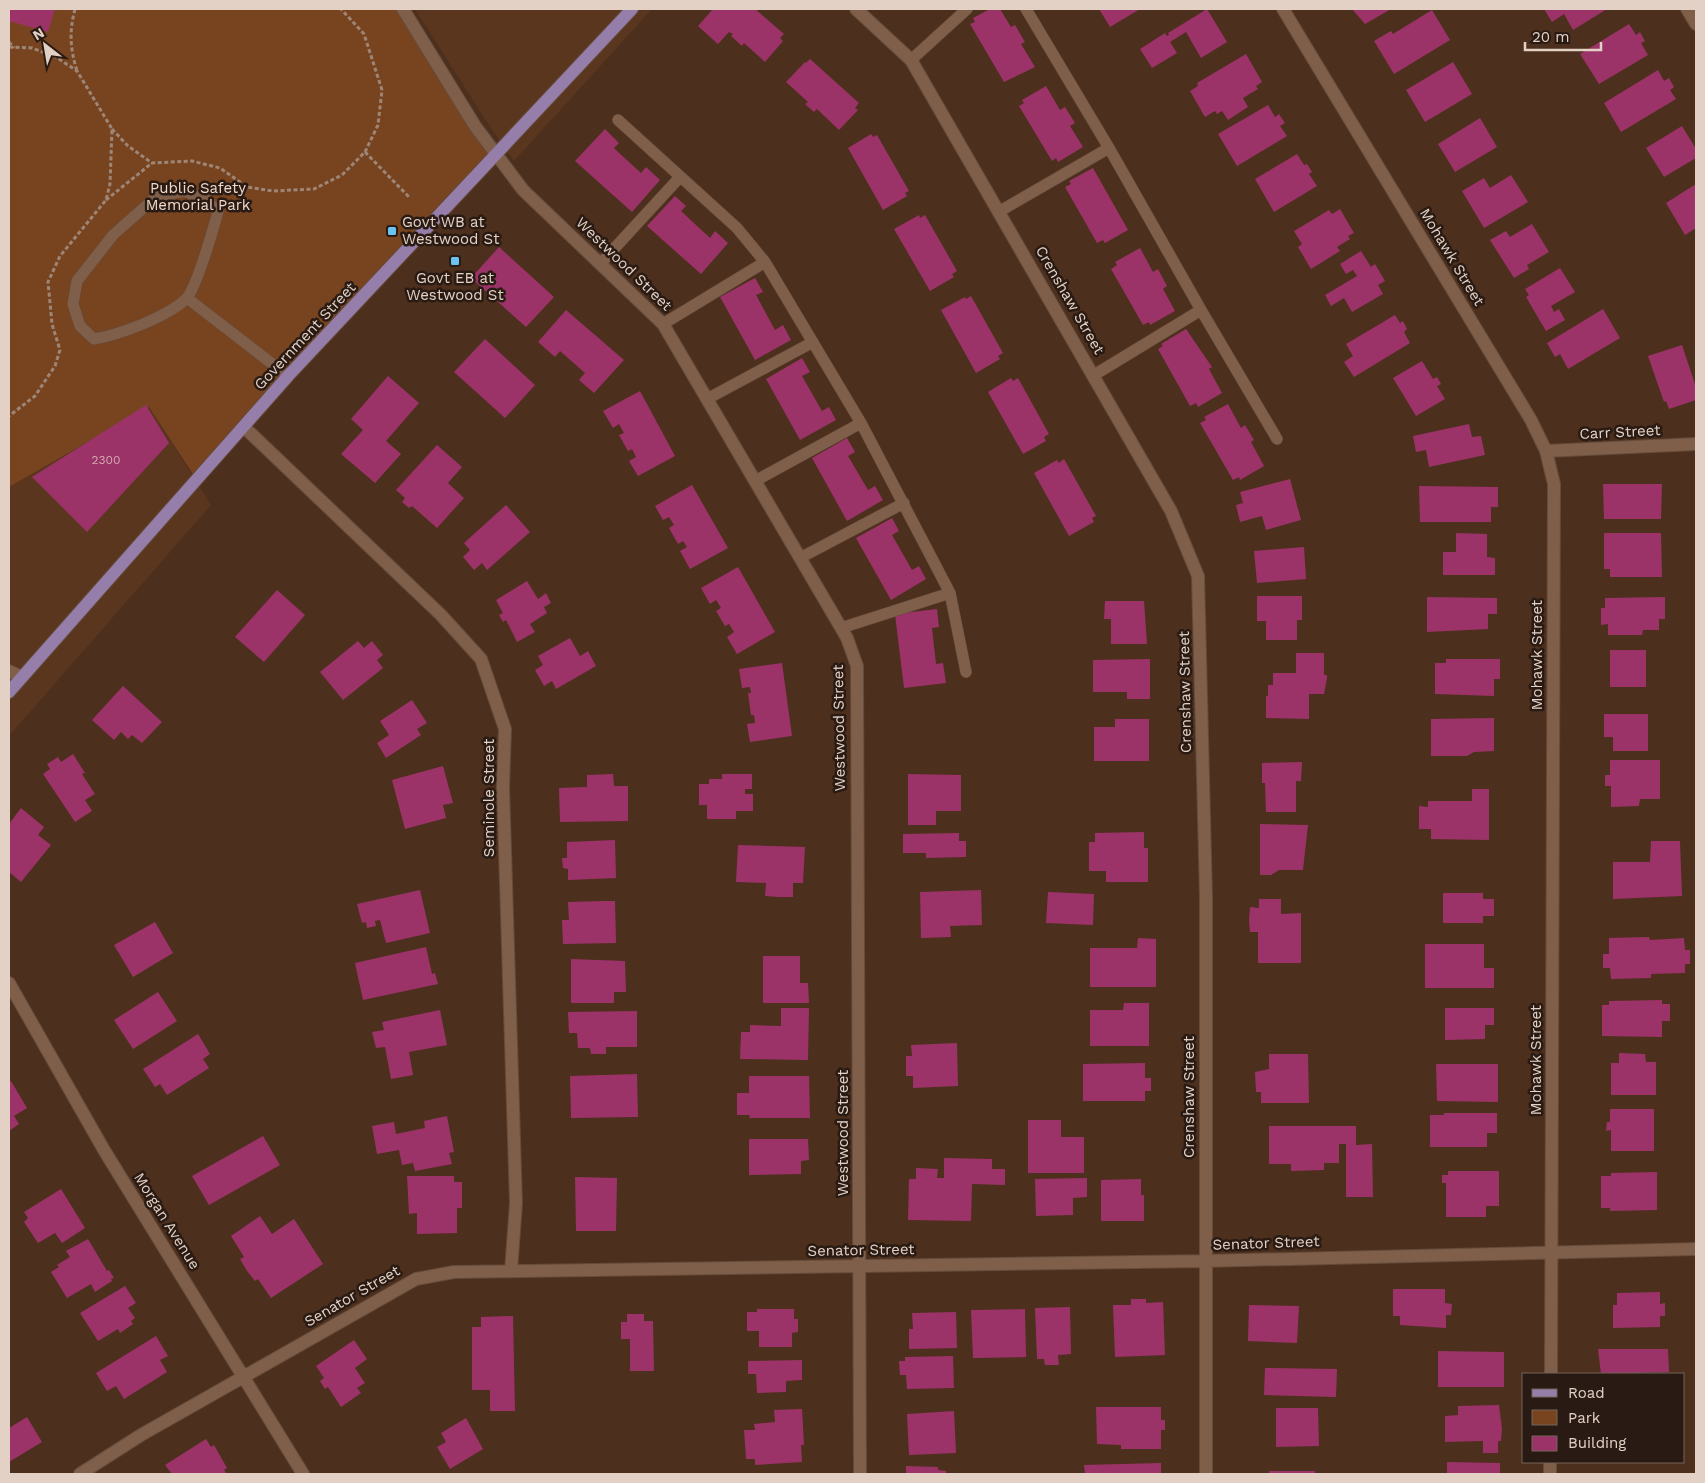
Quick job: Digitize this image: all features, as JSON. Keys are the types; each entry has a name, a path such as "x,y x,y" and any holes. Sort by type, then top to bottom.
{"main road":[{"name":"Government Street","path":"9,692 288,376 632,9"}],"street":[{"name":"Westwood Street","path":"403,9 468,114 523,190 663,324 847,638 857,666 860,1474"},
{"name":"Crenshaw Street","path":"856,9 911,60 1000,211 1171,511 1198,576 1206,897 1206,1474"},
{"name":"Mohawk Street","path":"1283,9 1530,420 1546,451 1554,484 1551,1373"},
{"path":"1687,9 1696,24"},
{"name":"Seminole Street","path":"244,428 441,615 481,659 505,729 503,786 516,1203 511,1271"},
{"name":"Carr Street","path":"1546,451 1696,444"},
{"path":"9,671 22,677"},
{"name":"Morgan Avenue","path":"9,982 104,1150 303,1474"},
{"name":"Senator Street","path":"80,1474 141,1435 416,1279 454,1272 1205,1261 1551,1251 1696,1249"}],"lane":[{"path":"911,60 967,9"},
{"path":"1026,9 1109,148 1277,439"},
{"path":"618,120 737,228 765,262 861,423 950,593 966,672"},
{"path":"1000,211 1109,148"},
{"path":"600,264 680,177"},
{"path":"184,191 205,199 218,212 208,248 187,298 157,316 115,336 94,339 80,326 73,304 77,281 113,235 156,197 184,191"},
{"path":"663,324 765,262"},
{"path":"187,298 288,376"},
{"path":"1094,375 1202,310"},
{"path":"707,399 813,342"},
{"path":"755,482 861,423"},
{"path":"800,558 904,503"},
{"path":"841,628 950,593"}],"path":[{"path":"74,9 70,27 70,48 77,71 112,130 128,146 152,163"},
{"path":"9,416 35,396 56,366 60,350 52,324 48,282 60,256 106,200 152,163 192,161 220,168 247,187 273,191 314,189 342,175 365,152 378,125 382,90 364,34 341,9"},
{"path":"9,42 15,48"},
{"path":"9,47 32,48 56,57 77,71"},
{"path":"106,200 110,184 112,130"},
{"path":"365,152 410,198"}],"shaded area":[{"path":"415,9 652,9 514,161"},
{"path":"149,407 211,505 9,736 9,487"}],"green space":[{"name":"Public Safety Memorial Park","path":"9,9 403,9 497,155 196,479 149,407 9,487"}],"building":[{"path":"9,9 55,9 48,32 9,21"},
{"path":"713,9 755,9 784,34 780,38 783,41 765,62 744,43 742,46 731,36 733,34 729,32 718,44 698,26"},
{"path":"990,9 1000,9 1011,27 1015,25 1025,42 1021,44 1035,67 1004,82 970,24 975,22 973,18"},
{"path":"1099,9 1140,9 1110,27"},
{"path":"1207,9 1227,42 1201,58 1186,32 1170,42 1177,53 1152,68 1140,49 1165,33 1167,36 1169,35 1168,33"},
{"path":"1352,9 1391,9 1365,24"},
{"path":"1544,9 1607,9 1573,30 1564,14 1552,22"},
{"path":"1432,10 1450,40 1394,74 1374,41 1391,31 1393,34"},
{"path":"1629,24 1636,35 1640,32 1645,41 1641,43 1648,55 1599,84 1580,54"},
{"path":"1246,54 1262,82 1256,86 1258,89 1243,98 1248,107 1228,120 1222,111 1217,114 1215,111 1205,117 1190,91 1198,86 1197,83"},
{"path":"810,59 859,103 855,108 858,110 839,130 817,109 814,112 805,104 808,102 786,82"},
{"path":"1453,62 1472,94 1425,122 1406,90"},
{"path":"1658,70 1664,81 1669,78 1674,87 1670,90 1676,99 1621,132 1604,103"},
{"path":"1046,86 1060,110 1065,107 1075,123 1070,126 1083,147 1058,162 1056,158 1052,161 1019,106 1024,103 1022,100"},
{"path":"1268,105 1275,117 1279,114 1285,123 1280,126 1287,136 1237,166 1218,134"},
{"path":"1480,118 1497,147 1455,172 1438,144"},
{"path":"1682,126 1696,149 1696,158 1664,177 1646,148"},
{"path":"605,129 619,143 614,148 617,151 641,173 646,167 660,180 632,212 575,161"},
{"path":"871,134 873,137 877,135 909,191 905,193 907,196 883,210 848,148"},
{"path":"1297,154 1304,165 1307,164 1312,172 1309,174 1317,186 1274,212 1255,179"},
{"path":"1093,168 1128,230 1105,243 1103,240 1097,243 1065,187 1071,184 1069,181"},
{"path":"1511,175 1528,202 1484,228 1462,191 1484,178 1490,188"},
{"path":"1696,184 1696,228 1685,235 1666,203"},
{"path":"675,196 686,206 681,211 710,238 715,231 728,243 701,274 647,226"},
{"path":"1340,209 1354,233 1348,236 1350,239 1337,247 1340,251 1311,269 1298,247 1302,244 1294,231 1329,210 1332,214"},
{"path":"919,215 920,218 925,215 957,271 952,274 954,277 930,291 894,229"},
{"path":"1532,224 1549,252 1527,265 1529,269 1514,278 1490,240 1506,231 1510,237"},
{"path":"499,247 554,297 526,327 471,278"},
{"path":"1140,248 1153,272 1158,269 1167,286 1163,289 1175,311 1150,325 1149,322 1143,325 1111,269 1117,265 1115,262"},
{"path":"1361,251 1371,267 1375,264 1385,281 1378,285 1383,294 1352,312 1344,298 1331,306 1325,295 1357,276 1353,270 1346,274 1340,264"},
{"path":"1560,268 1575,292 1551,306 1554,312 1559,309 1565,320 1546,331 1526,297 1529,295 1525,289"},
{"path":"755,278 763,292 756,295 775,330 783,325 791,340 755,360 720,297"},
{"path":"971,296 1003,353 998,356 1000,359 976,373 941,310 965,297 966,299"},
{"path":"1603,309 1620,338 1568,369 1560,354 1555,357 1547,343"},
{"path":"566,310 624,360 594,393 579,380 585,373 560,351 555,357 538,342"},
{"path":"1395,315 1400,323 1403,321 1407,329 1404,332 1410,343 1354,377 1344,362 1353,356 1346,344"},
{"path":"1186,329 1212,367 1209,369 1222,393 1198,407 1196,403 1190,406 1158,349 1163,346 1161,344"},
{"path":"485,339 535,385 505,418 454,372"},
{"path":"1682,345 1696,387 1696,400 1669,409 1666,401 1664,402 1648,356"},
{"path":"802,358 810,372 802,376 822,411 829,407 836,420 800,440 766,379"},
{"path":"1422,361 1433,379 1437,377 1441,384 1437,386 1445,399 1416,416 1393,378"},
{"path":"388,376 419,403 386,441 401,454 375,483 341,454 363,430 351,419"},
{"path":"1011,378 1013,381 1018,378 1049,434 1044,437 1046,441 1023,454 988,392"},
{"path":"640,391 675,456 638,476 629,461 636,457 632,449 628,451 619,435 624,433 619,424 613,428 603,411"},
{"path":"1228,404 1241,428 1245,425 1254,440 1251,442 1264,466 1240,480 1239,477 1233,480 1200,423 1206,420 1204,417"},
{"path":"146,405 169,443 87,532 32,477"},
{"path":"1469,424 1472,437 1481,436 1485,455 1429,467 1426,450 1416,452 1413,436"},
{"path":"847,438 855,452 848,456 868,490 875,486 883,500 847,521 812,458"},
{"path":"437,445 462,467 448,483 464,498 437,528 412,506 409,508 402,502 405,498 396,490"},
{"path":"1064,459 1096,516 1092,518 1094,522 1069,536 1034,473 1057,460 1059,463"},
{"path":"1290,479 1301,520 1266,530 1262,516 1240,522 1236,505 1243,503 1240,492"},
{"path":"1603,484 1662,484 1661,519 1604,519"},
{"path":"692,485 728,548 690,569 680,551 687,547 683,541 678,544 669,528 674,525 669,517 663,520 655,506"},
{"path":"1419,486 1498,487 1498,507 1491,507 1491,522 1420,522"},
{"path":"506,505 530,532 487,570 482,563 474,570 463,557 470,550 464,543"},
{"path":"892,518 899,531 892,535 912,570 919,566 926,579 891,600 856,538"},
{"path":"1456,533 1487,534 1487,557 1495,558 1495,575 1443,575 1443,552 1456,552"},
{"path":"1604,533 1661,533 1662,577 1610,577 1610,569 1604,569"},
{"path":"1304,547 1306,579 1257,583 1254,551"},
{"path":"738,567 775,632 737,654 727,637 734,632 729,624 725,626 716,611 721,608 716,600 710,604 701,588"},
{"path":"527,581 538,599 546,593 551,603 544,607 547,613 530,624 535,632 517,642 506,620 503,622 499,615 503,613 496,600"},
{"path":"277,590 305,615 264,662 235,637"},
{"path":"1257,596 1302,596 1302,620 1297,620 1297,640 1266,640 1266,621 1257,621"},
{"path":"1427,597 1497,598 1497,614 1488,614 1488,629 1427,632"},
{"path":"1665,597 1665,619 1659,619 1659,630 1643,630 1642,635 1608,635 1608,624 1601,625 1601,608 1605,608 1605,598"},
{"path":"1105,601 1144,601 1147,644 1111,644 1111,619 1104,619"},
{"path":"937,609 939,627 932,628 936,664 943,663 946,683 904,688 895,614"},
{"path":"570,638 580,656 588,651 596,666 556,689 552,681 544,686 535,670 543,665 538,656"},
{"path":"358,641 364,648 372,641 383,655 377,660 383,668 343,700 320,672"},
{"path":"1610,650 1646,650 1646,687 1610,687"},
{"path":"1296,653 1324,653 1324,675 1327,675 1327,678 1324,694 1309,694 1309,719 1266,718 1266,696 1268,696 1268,685 1273,685 1273,673 1296,673"},
{"path":"1150,659 1150,699 1127,699 1127,692 1093,692 1093,660"},
{"path":"1446,659 1500,659 1500,679 1494,679 1494,696 1435,694 1435,663 1446,663"},
{"path":"782,663 792,736 750,742 747,724 755,723 754,715 751,715 748,693 751,693 750,687 742,688 739,669"},
{"path":"123,686 162,722 142,743 132,735 128,739 121,732 114,740 92,720"},
{"path":"412,700 427,723 417,729 421,735 386,758 377,743 389,735 380,721"},
{"path":"1604,714 1648,714 1648,751 1613,751 1613,737 1604,737"},
{"path":"1494,718 1494,751 1474,752 1467,756 1431,756 1431,719"},
{"path":"1115,719 1149,719 1149,761 1094,761 1094,727 1115,727"},
{"path":"73,754 85,773 82,774 95,794 85,800 92,811 75,822 43,774 50,769 47,764 58,757 61,762"},
{"path":"1610,760 1660,760 1660,799 1640,799 1639,806 1611,807 1611,786 1605,786 1605,775 1610,775"},
{"path":"1302,762 1301,781 1296,781 1296,812 1266,812 1265,783 1262,783 1262,763"},
{"path":"443,766 453,803 443,805 446,818 405,829 392,780"},
{"path":"613,774 614,786 628,786 628,821 560,822 559,788 587,787 587,775"},
{"path":"722,774 752,774 752,789 745,789 745,794 753,794 753,811 736,811 736,819 707,819 707,805 699,805 699,784 709,784 709,779 722,779"},
{"path":"908,774 961,775 961,811 936,811 936,825 908,825"},
{"path":"1472,789 1489,789 1489,840 1431,839 1431,829 1419,829 1419,806 1428,807 1428,801 1472,801"},
{"path":"21,808 44,827 38,835 51,845 21,882 9,872 9,824"},
{"path":"1260,824 1308,825 1303,870 1279,870 1271,875 1260,875"},
{"path":"1144,832 1144,848 1148,848 1148,882 1106,882 1106,871 1089,871 1089,842 1095,842 1095,833"},
{"path":"959,833 959,841 966,841 966,857 926,858 926,853 903,853 903,834"},
{"path":"615,840 616,878 568,880 568,869 563,868 562,858 567,858 567,842"},
{"path":"1651,841 1680,841 1682,896 1613,899 1613,862 1650,862"},
{"path":"738,845 805,847 803,883 793,883 793,897 765,896 766,883 736,882"},
{"path":"420,890 430,933 386,943 380,920 375,921 376,926 367,928 366,922 362,923 357,904"},
{"path":"981,890 982,925 950,926 951,937 921,938 920,892"},
{"path":"1048,892 1094,894 1093,925 1046,923"},
{"path":"1443,893 1483,893 1483,899 1494,899 1494,916 1483,916 1483,923 1443,923"},
{"path":"1259,899 1281,899 1281,914 1301,913 1301,963 1258,963 1258,932 1250,932 1249,920 1250,907 1259,908"},
{"path":"615,901 616,943 563,944 562,920 569,920 568,902"},
{"path":"155,922 173,953 133,977 114,945"},
{"path":"1649,937 1650,940 1684,938 1685,950 1690,950 1690,964 1685,964 1685,973 1651,974 1651,978 1611,979 1610,968 1603,968 1603,954 1609,954 1609,938"},
{"path":"1138,938 1156,939 1156,987 1090,987 1090,948 1137,948"},
{"path":"1425,944 1484,944 1484,968 1494,968 1494,988 1425,988"},
{"path":"426,947 432,974 435,973 438,984 363,1000 355,963"},
{"path":"763,956 800,956 800,983 808,983 809,1003 763,1003"},
{"path":"571,959 625,961 626,992 614,992 614,1003 571,1003"},
{"path":"158,992 177,1021 133,1049 114,1020"},
{"path":"1662,1000 1662,1004 1670,1004 1670,1021 1662,1021 1662,1037 1602,1036 1602,1005 1609,1005 1609,1001"},
{"path":"1124,1003 1149,1003 1149,1046 1090,1046 1090,1010 1123,1010"},
{"path":"781,1008 809,1008 808,1060 740,1059 741,1032 750,1032 750,1025 781,1026"},
{"path":"1445,1008 1494,1008 1494,1025 1485,1025 1485,1039 1445,1040"},
{"path":"440,1010 447,1045 409,1052 413,1075 391,1079 385,1047 376,1048 372,1032 384,1030 382,1022"},
{"path":"637,1011 637,1047 606,1047 606,1054 591,1054 590,1048 578,1048 577,1033 569,1033 568,1012"},
{"path":"198,1034 210,1054 203,1059 209,1068 167,1095 160,1084 155,1087 143,1069"},
{"path":"957,1043 958,1086 913,1088 913,1076 906,1076 906,1056 912,1056 911,1045"},
{"path":"1619,1053 1645,1054 1646,1062 1656,1062 1656,1095 1611,1095 1611,1063 1619,1063"},
{"path":"1269,1054 1308,1054 1309,1103 1261,1103 1261,1092 1256,1092 1255,1072 1269,1069"},
{"path":"1145,1063 1145,1078 1151,1078 1151,1091 1145,1091 1145,1101 1083,1101 1083,1064"},
{"path":"1436,1064 1498,1064 1498,1102 1437,1101"},
{"path":"637,1074 638,1117 571,1118 570,1076"},
{"path":"749,1076 809,1076 810,1118 749,1118 750,1115 737,1115 737,1093 749,1093"},
{"path":"11,1081 27,1108 14,1116 19,1124 9,1131 9,1082"},
{"path":"1610,1109 1654,1109 1654,1151 1611,1151 1611,1130 1606,1131 1607,1122 1610,1122"},
{"path":"1444,1113 1497,1113 1497,1133 1487,1133 1487,1147 1430,1147 1430,1115 1444,1115"},
{"path":"447,1116 454,1152 449,1153 452,1164 415,1171 413,1163 402,1165 399,1150 377,1154 372,1126 394,1122 396,1134 425,1128 424,1121"},
{"path":"1028,1120 1061,1120 1061,1137 1084,1137 1084,1173 1028,1173"},
{"path":"1269,1126 1356,1126 1356,1145 1372,1144 1373,1197 1346,1197 1346,1144 1339,1144 1339,1163 1324,1163 1324,1170 1291,1171 1291,1164 1269,1164"},
{"path":"263,1136 280,1165 209,1205 192,1176"},
{"path":"749,1139 808,1139 809,1160 801,1161 801,1174 749,1175"},
{"path":"944,1158 992,1159 992,1169 1005,1169 1005,1185 972,1184 971,1221 908,1220 909,1179 916,1179 916,1168 938,1169 937,1178 944,1178"},
{"path":"1448,1171 1499,1171 1499,1206 1486,1206 1486,1217 1446,1217 1446,1183 1442,1183 1442,1175 1448,1175"},
{"path":"1657,1172 1657,1210 1610,1211 1610,1208 1601,1208 1601,1176 1611,1176 1611,1173"},
{"path":"407,1176 454,1176 454,1182 462,1182 462,1208 457,1208 457,1233 417,1234 417,1213 409,1214"},
{"path":"575,1177 617,1178 616,1231 576,1231"},
{"path":"1087,1178 1087,1197 1073,1198 1073,1215 1036,1216 1035,1179"},
{"path":"1141,1179 1141,1195 1144,1195 1144,1221 1101,1221 1101,1180"},
{"path":"61,1189 85,1228 62,1243 55,1233 38,1243 24,1222 28,1218 24,1212"},
{"path":"260,1216 272,1234 294,1219 323,1264 271,1298 258,1279 255,1281 247,1271 240,1259 244,1257 231,1236"},
{"path":"88,1239 107,1271 109,1270 114,1278 95,1292 91,1284 67,1298 51,1272 59,1267 57,1265 70,1257 66,1251"},
{"path":"125,1286 136,1303 128,1308 135,1318 131,1321 133,1324 120,1333 118,1329 98,1341 80,1313"},
{"path":"1393,1289 1445,1289 1445,1303 1452,1304 1451,1315 1446,1315 1446,1328 1400,1325 1400,1316 1393,1316"},
{"path":"1660,1292 1660,1304 1665,1303 1665,1316 1660,1316 1660,1327 1613,1328 1613,1305 1617,1305 1617,1293"},
{"path":"1131,1299 1146,1299 1146,1303 1163,1302 1165,1355 1115,1357 1113,1305 1131,1305"},
{"path":"1249,1305 1299,1306 1297,1343 1248,1341"},
{"path":"1070,1307 1071,1354 1058,1355 1059,1365 1045,1365 1044,1359 1037,1359 1035,1308"},
{"path":"757,1309 794,1309 794,1319 798,1319 798,1332 792,1333 792,1347 759,1347 759,1331 747,1331 747,1312 757,1312"},
{"path":"1025,1309 1026,1357 973,1358 971,1310"},
{"path":"956,1312 957,1348 909,1349 909,1329 913,1329 912,1313"},
{"path":"627,1314 644,1314 644,1321 653,1321 654,1371 630,1371 630,1339 621,1339 621,1322 627,1322"},
{"path":"513,1316 515,1411 490,1411 490,1390 472,1390 472,1327 481,1327 481,1317"},
{"path":"156,1336 168,1356 160,1360 167,1372 124,1399 116,1386 107,1391 96,1373"},
{"path":"354,1340 367,1359 355,1368 365,1383 357,1388 361,1393 341,1407 328,1387 325,1389 320,1381 324,1378 316,1366"},
{"path":"1598,1349 1668,1349 1669,1372 1601,1373"},
{"path":"1438,1351 1504,1352 1504,1387 1438,1387"},
{"path":"953,1356 954,1388 907,1389 906,1375 900,1375 899,1361 905,1361 905,1357"},
{"path":"802,1360 802,1380 786,1381 786,1392 757,1393 756,1374 748,1374 748,1361"},
{"path":"1265,1368 1337,1369 1336,1397 1264,1395"},
{"path":"1499,1405 1502,1429 1501,1441 1498,1441 1498,1453 1483,1453 1483,1441 1445,1442 1445,1416 1458,1415 1458,1406"},
{"path":"1096,1407 1161,1407 1161,1420 1165,1420 1165,1430 1161,1430 1161,1449 1121,1449 1121,1445 1097,1444"},
{"path":"1276,1408 1318,1408 1319,1446 1276,1447"},
{"path":"802,1409 804,1445 801,1445 802,1462 755,1465 755,1459 746,1459 744,1430 755,1430 754,1424 775,1422 774,1410"},
{"path":"954,1411 956,1453 909,1455 907,1414"},
{"path":"27,1417 42,1442 9,1462 9,1428"},
{"path":"466,1418 483,1449 450,1469 437,1447 446,1442 441,1433"},
{"path":"206,1439 211,1447 214,1445 227,1468 224,1470 227,1474 172,1474 165,1465"},
{"path":"1447,1462 1500,1463 1500,1474 1447,1474"},
{"path":"1161,1463 1161,1474 1085,1474 1084,1465"},
{"path":"906,1466 938,1467 938,1470 946,1471 946,1474 906,1474"},
{"path":"1269,1471 1315,1471 1315,1474 1269,1474"}],"place":[{"name":"Govt WB at Westwood St","path":"392,231"},
{"name":"Govt EB at Westwood St","path":"455,261"}]}
